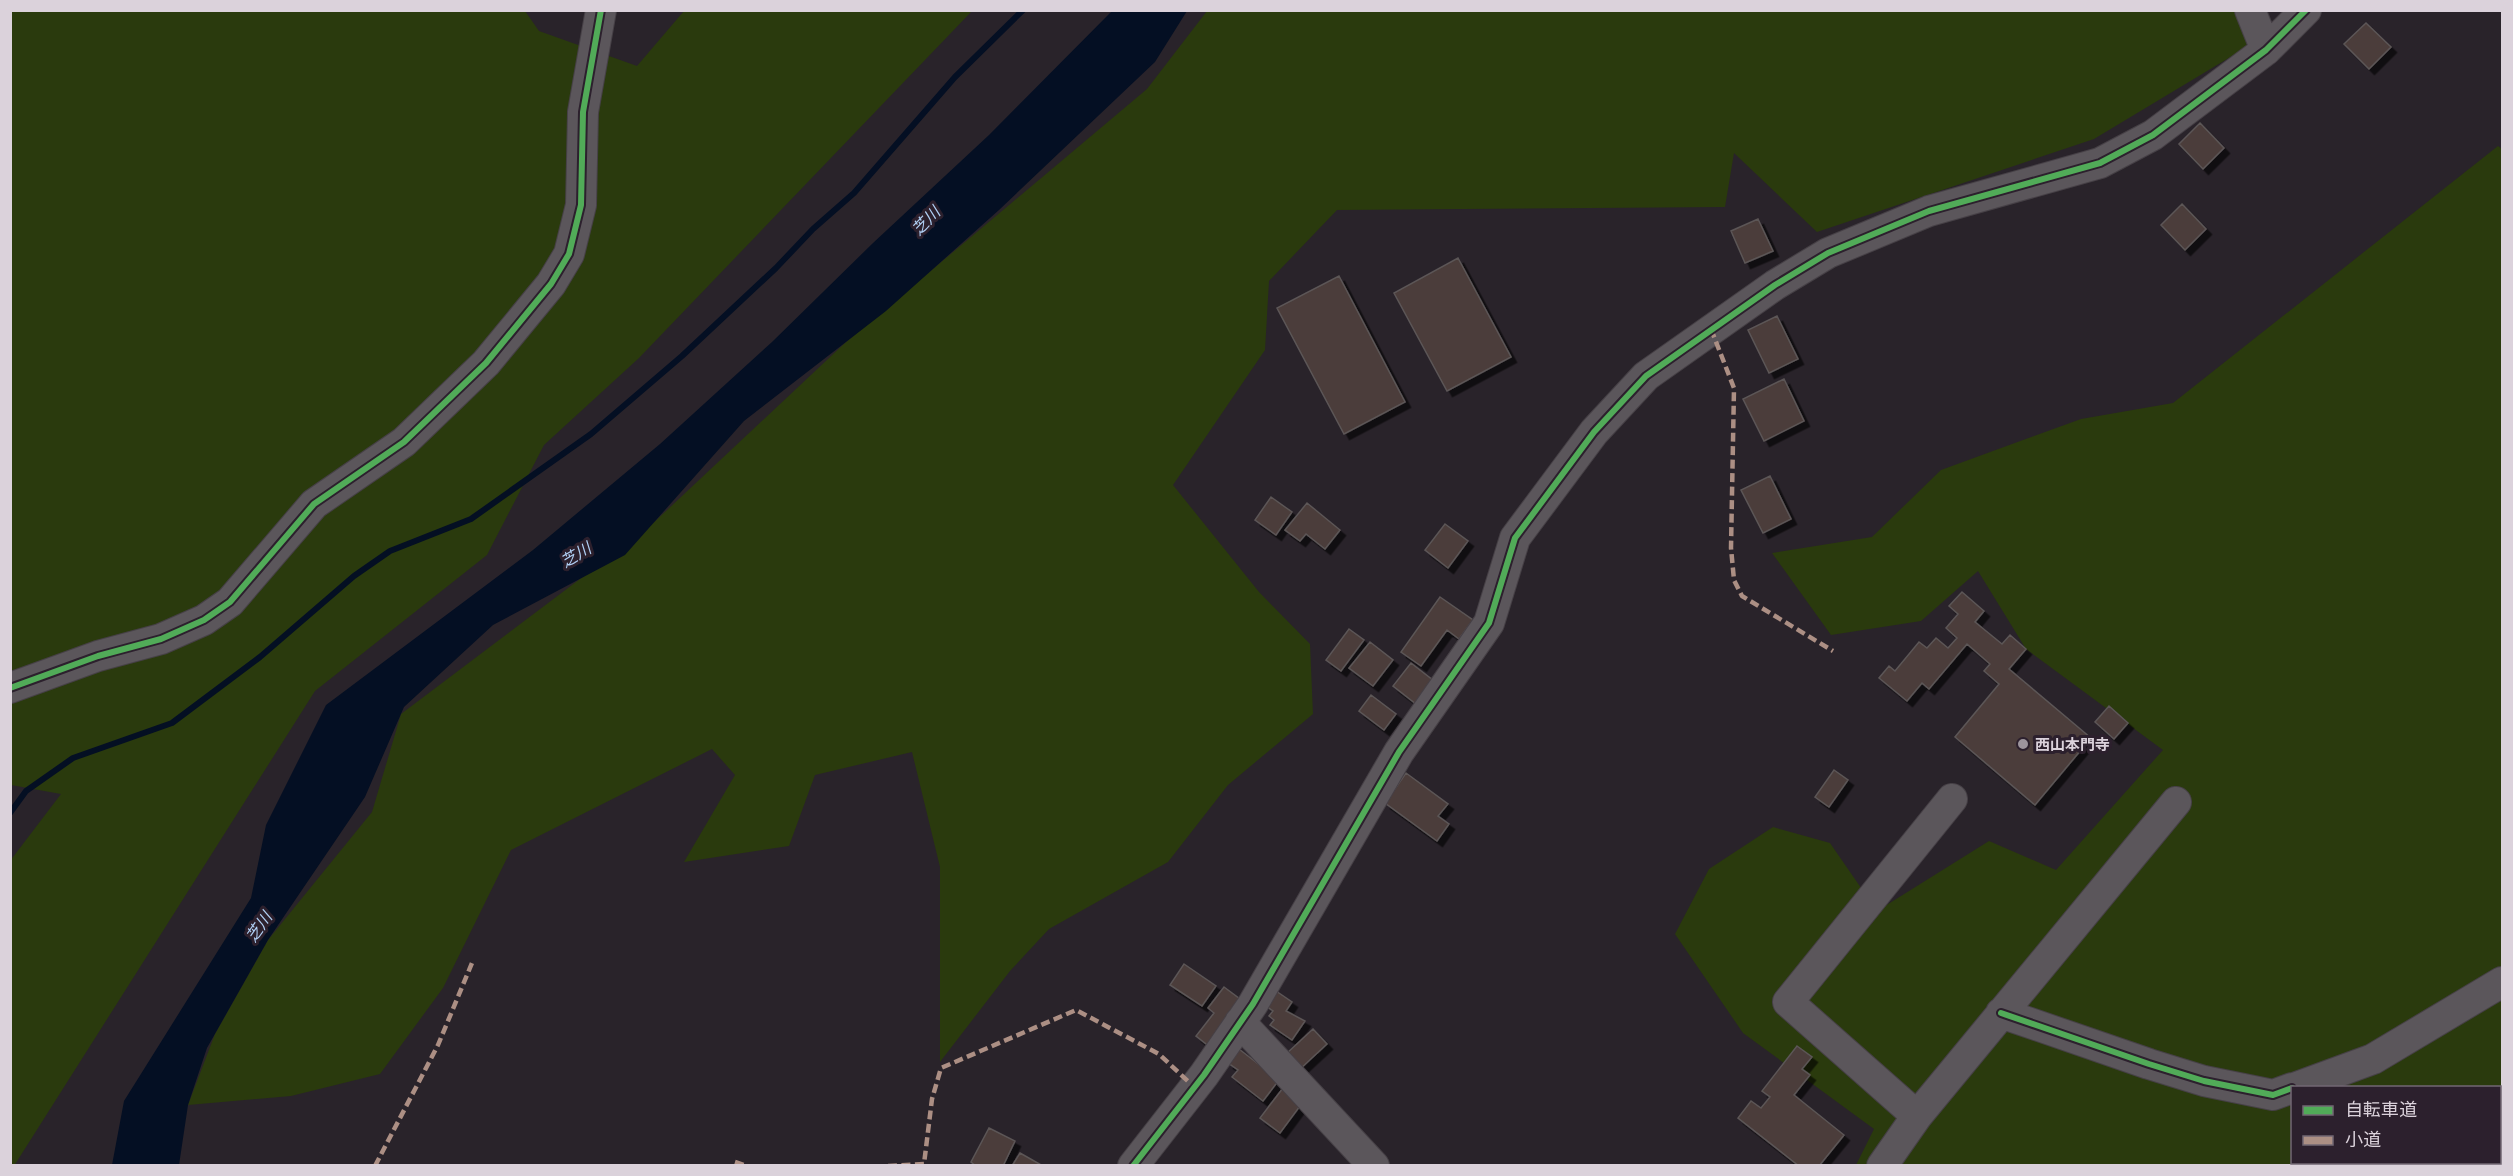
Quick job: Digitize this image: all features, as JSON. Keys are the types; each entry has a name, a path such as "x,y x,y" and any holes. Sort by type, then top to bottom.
{"street":[{"path":"10,688 98,656 161,639 204,620 230,602 314,504 404,442 486,363 551,284 569,254 581,205 583,112 601,10"},
{"path":"2250,10 2266,50"},
{"path":"1133,1166 1204,1075 1240,1022 1308,911 1400,752 1488,623 1515,538 1594,432 1646,376 1774,285 1828,253 1929,211 2100,163 2153,135 2266,50 2306,10"},
{"path":"1917,1116 1788,1002 1952,799"},
{"path":"1882,1166 1917,1116 2176,802"},
{"path":"2299,1086 2373,1059 2502,982"},
{"path":"2001,1013 2204,1081 2273,1095 2291,1089"},
{"path":"1240,1022 1374,1166"}],"green space":[{"path":"11,11 525,11 539,31 637,66 684,11 972,11 639,358 544,445 487,555 315,691 14,1166 10,1165 10,861 61,794 11,785"},
{"path":"1207,11 2244,11 2247,47 2094,139 1817,232 1734,153 1725,207 1337,210 1269,281 1265,350 1173,485 1259,592 1310,644 1313,714 1228,785 1168,862 1049,929 1010,971 940,1062 940,867 912,752 815,775 789,846 684,862 735,775 712,749 511,850 443,988 380,1074 291,1096 188,1105 215,1034 268,940 372,812 401,714 649,527 845,343 1147,89"},
{"path":"2498,146 2502,149 2502,1165 1856,1165 1874,1129 1743,1033 1675,934 1709,869 1773,827 1830,843 1877,911 1989,841 2056,870 2163,750 2026,649 1978,571 1921,621 1831,635 1772,553 1872,537 1941,470 2081,419 2173,403"}],"water":[{"name":"芝川","path":"1112,11 1187,11 1155,62 999,210 886,311 744,421 625,555 493,625 404,707 365,797 268,940 207,1048 188,1105 179,1165 112,1165 124,1101 251,898 266,825 326,705 533,550 660,444 772,342 873,243 989,135"}],"building":[{"path":"2366,23 2391,47 2369,69 2344,44"},
{"path":"2200,123 2224,148 2203,169 2179,144"},
{"path":"2182,204 2206,229 2185,250 2161,225"},
{"path":"1758,219 1773,251 1745,263 1731,231"},
{"path":"1458,258 1511,357 1447,391 1394,293"},
{"path":"1339,276 1405,402 1344,434 1277,308"},
{"path":"1777,316 1798,359 1769,373 1748,330"},
{"path":"1784,379 1804,421 1764,441 1743,399"},
{"path":"1770,476 1791,519 1763,533 1741,490"},
{"path":"1271,497 1292,512 1276,535 1255,520"},
{"path":"1307,503 1340,530 1325,549 1306,534 1300,541 1285,530"},
{"path":"1445,524 1468,541 1448,568 1425,550"},
{"path":"1962,592 1984,611 1975,622 2002,644 2010,635 2026,649 2009,669 2091,738 2035,805 1955,737 1999,684 1984,671 1990,664 1967,644 1929,689 1922,683 1907,701 1879,678 1889,666 1895,671 1919,642 1927,648 1936,638 1948,648 1957,638 1946,628 1958,614 1949,606"},
{"path":"1440,597 1473,620 1459,639 1447,630 1421,666 1401,652"},
{"path":"1349,629 1364,640 1341,671 1326,660"},
{"path":"1370,642 1393,660 1373,686 1349,668"},
{"path":"1411,663 1434,681 1416,704 1393,686"},
{"path":"1371,695 1396,714 1384,730 1359,711"},
{"path":"2109,706 2128,723 2114,739 2095,722"},
{"path":"1834,770 1848,780 1829,807 1815,797"},
{"path":"1406,773 1448,804 1438,816 1449,824 1437,841 1385,803"},
{"path":"1184,964 1216,986 1202,1006 1170,985"},
{"path":"1224,987 1244,1002 1210,1047 1196,1036 1214,1013 1208,1008"},
{"path":"1276,991 1292,1002 1286,1011 1305,1021 1292,1040 1270,1025 1274,1020 1269,1016 1273,1011 1266,1006"},
{"path":"1313,1029 1327,1044 1299,1070 1285,1055"},
{"path":"1797,1046 1812,1057 1802,1069 1810,1075 1794,1095 1844,1135 1819,1166 1799,1166 1738,1118 1751,1101 1761,1108 1770,1097 1762,1091"},
{"path":"1239,1049 1279,1080 1263,1101 1232,1077 1238,1070 1228,1063"},
{"path":"1283,1088 1303,1102 1280,1133 1260,1118"},
{"path":"989,1128 1015,1141 1003,1166 976,1166 971,1162"},
{"path":"1020,1153 1043,1166 1012,1166"}],"waterway":[{"path":"10,813 26,791 73,758 172,723 260,657 354,576 390,551 471,519 591,434 682,356 776,268 813,229 854,193 955,77 1023,10"}],"marked path":[{"path":"1711,329 1734,388 1731,548 1734,580 1742,596 1833,651"},
{"path":"375,1166 438,1045 472,963"},
{"path":"888,1166 924,1164 932,1099 941,1068 1076,1010 1159,1054 1194,1087"},
{"path":"735,1162 747,1166"}],"cycle path":[{"path":"10,688 98,656 161,639 204,620 230,602 314,504 404,442 486,363 551,284 569,254 581,205 583,112 601,10"},
{"path":"1133,1166 1204,1075 1253,1004 1399,752 1489,623 1515,538 1594,432 1646,376 1775,285 1828,253 1929,211 2100,163 2153,135 2266,50 2306,10"},
{"path":"2001,1013 2204,1081 2273,1095 2291,1088"}],"place":[{"name":"西山本門寺","path":"2023,744"}]}
